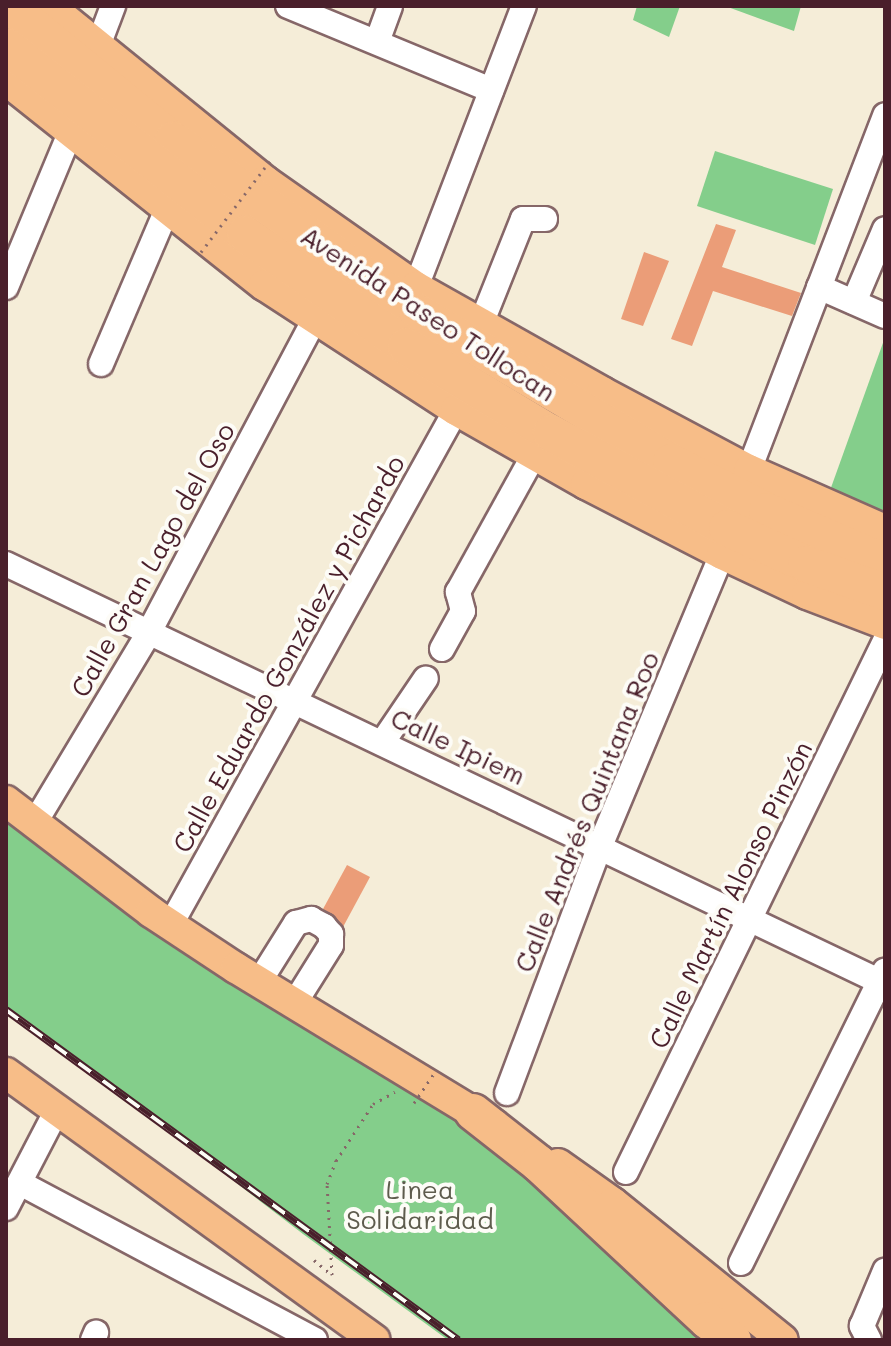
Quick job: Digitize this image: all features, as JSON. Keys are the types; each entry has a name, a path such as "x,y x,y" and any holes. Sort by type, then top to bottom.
{"highway":[{"name":"Avenida Paseo Tollocan","path":"9,6 173,140 418,313 576,409 767,511 885,562"},
{"path":"23,6 65,14"},
{"name":"Avenida Paseo Tollocan","path":"6,46 77,119 406,346 551,433 727,528 806,564 885,592"},
{"path":"11,84 77,119"},
{"path":"143,84 173,140"},
{"path":"473,1112 538,1163 707,1320 733,1340"}],"main road":[{"name":"Avenida Paseo Tollocan","path":"65,14 143,84 265,181 416,287 749,470 885,530"},
{"name":"Avenida Paseo Tollocan","path":"77,119 167,209 243,269 456,410 534,455 722,554 807,594 885,624"},
{"path":"6,801 171,924 604,1197 783,1340"},
{"path":"6,1073 375,1340"}],"street":[{"path":"98,46 113,6"},
{"path":"288,6 491,90"},
{"path":"377,42 390,6"},
{"path":"416,287 524,6"},
{"path":"749,470 819,287 874,176 885,115"},
{"path":"6,287 77,119"},
{"path":"101,364 167,209"},
{"path":"481,324 523,219 545,219"},
{"path":"854,302 885,229"},
{"path":"819,287 885,316"},
{"name":"Calle Gran Lago del Oso","path":"34,824 148,634 315,319"},
{"name":"Calle Eduardo González y Pichardo","path":"171,924 297,702 456,410"},
{"path":"442,649 463,611 458,592 534,455"},
{"name":"Calle Andrés Quintana Roo","path":"507,1093 600,846 722,554"},
{"name":"Calle Ipiem","path":"6,564 752,920 883,979"},
{"name":"Calle Martín Alonso Pinzón","path":"626,1172 752,920 885,641"},
{"path":"382,743 426,678"},
{"path":"259,982 296,923 311,919 324,926 331,934 331,945 294,1004"},
{"path":"741,1263 883,979"},
{"path":"6,1208 57,1110"},
{"path":"20,1183 315,1340"},
{"path":"869,1340 862,1326 864,1314 885,1271"}],"path":[{"path":"201,252 272,158"},
{"path":"414,1103 436,1070"},
{"path":"314,1260 332,1275 327,1184 336,1161 373,1104 396,1091"}],"green space":[{"path":"637,6 680,6 669,37 633,20"},
{"path":"725,6 801,6 794,31"},
{"path":"715,151 833,189 815,245 697,206"},
{"path":"885,340 885,517 828,496"},
{"name":"Linea Solidaridad","path":"6,812 280,1014 472,1127 716,1340 448,1340 303,1234 6,1006"}],"building":[{"path":"716,224 736,230 722,267 801,293 792,316 713,291 692,346 671,339"},
{"path":"644,252 669,261 643,326 621,319"},
{"path":"347,865 370,877 343,927 323,909"}],"railway":[{"path":"6,1010 458,1340"}]}
